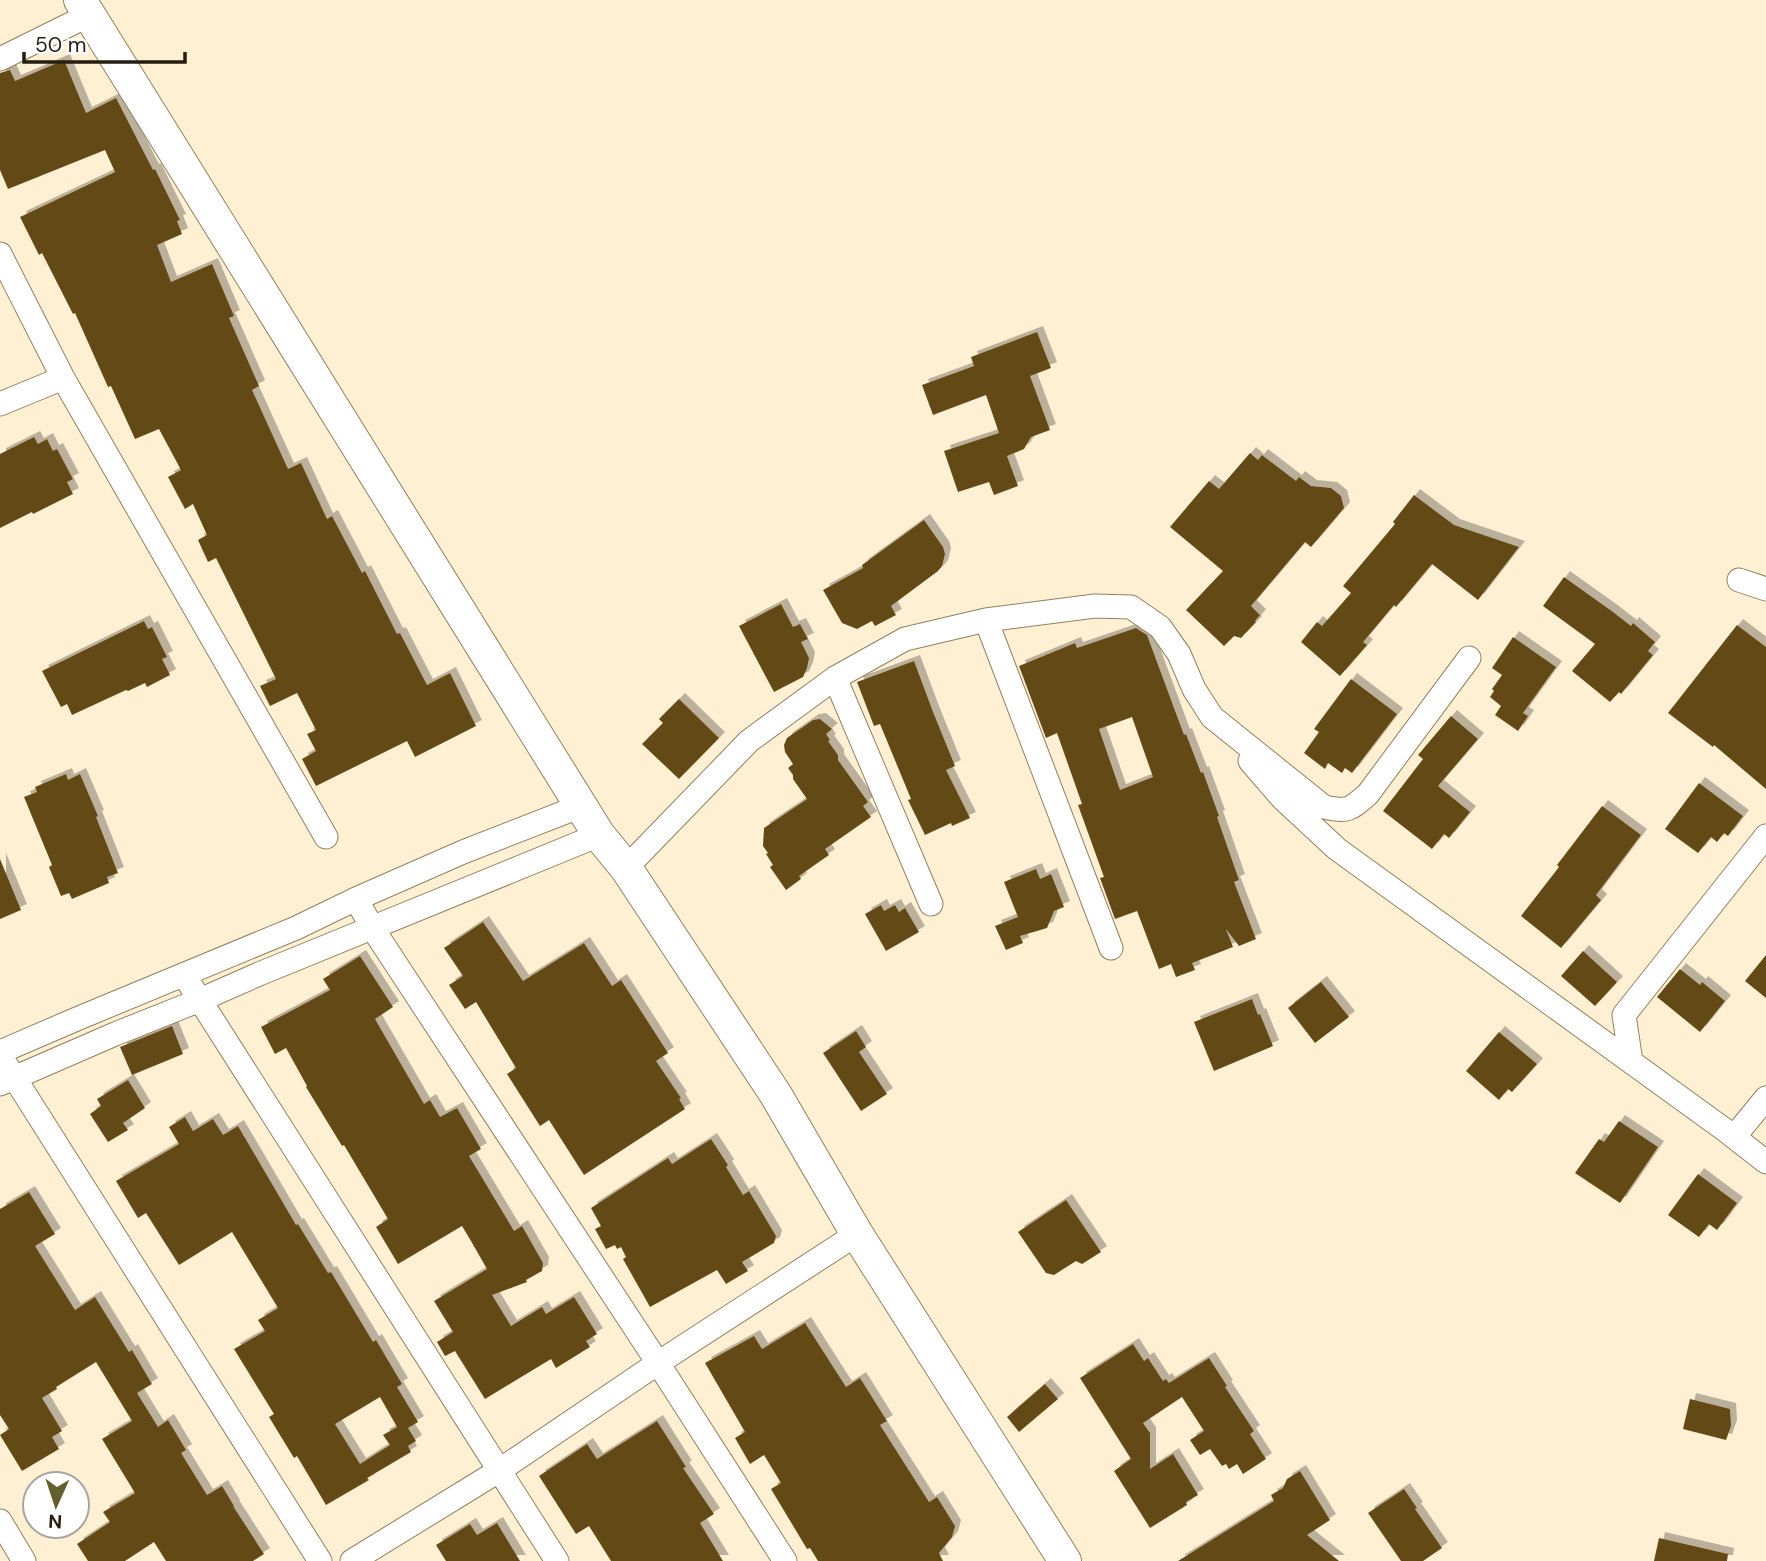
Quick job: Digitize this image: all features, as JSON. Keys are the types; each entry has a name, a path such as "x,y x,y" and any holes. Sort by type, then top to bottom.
{"street":[{"path":"0,59 84,8 599,835 626,869 776,1095 857,1234 1065,1561"},
{"path":"0,254 63,378 326,837"},
{"path":"0,404 63,378"},
{"path":"1739,580 1766,589"},
{"path":"626,869 749,741 835,678 905,639 986,620 1095,606 1131,607 1160,627 1179,654 1194,690 1212,718 1282,798 1337,849 1766,1161"},
{"path":"986,620 1111,948"},
{"path":"1212,718 1324,807 1343,811 1368,794 1469,658"},
{"path":"835,678 931,904"},
{"path":"320,1561 8,1081 0,1053 296,929 356,899 463,852 581,806"},
{"path":"8,1081 271,969 599,835"},
{"path":"1631,1062 1624,1015 1766,836"},
{"path":"356,899 785,1561"},
{"path":"184,975 556,1561"},
{"path":"1734,1137 1766,1098"},
{"path":"352,1561 500,1471 658,1363 857,1234"},
{"path":"0,1521 24,1561"}],"building":[{"path":"64,60 86,113 116,98 180,220 177,221 182,234 157,245 171,282 212,264 234,316 229,318 259,386 252,390 288,469 301,463 327,519 332,516 427,685 450,673 476,726 415,757 407,741 316,786 302,759 316,751 307,734 316,730 297,693 270,706 260,686 276,679 216,558 208,562 198,540 207,535 193,504 185,509 168,477 181,470 159,429 135,439 75,313 73,314 42,253 39,255 20,217 115,172 105,150 8,189 0,170 0,73 10,70 15,81"},
{"path":"1037,332 1051,368 1030,376 1050,430 1031,437 1024,449 1007,456 1018,486 994,495 989,482 958,492 944,451 999,433 986,395 933,415 922,385 974,366 971,357"},
{"path":"34,437 38,444 47,439 53,451 57,449 73,479 67,482 73,494 0,528 0,454"},
{"path":"1250,453 1258,460 1262,455 1296,481 1299,477 1311,486 1331,488 1341,496 1344,508 1311,547 1305,542 1251,606 1260,615 1256,622 1241,638 1234,636 1224,646 1186,610 1223,571 1170,527 1209,481 1219,489"},
{"path":"1414,495 1454,525 1519,547 1478,600 1432,564 1363,642 1367,645 1340,676 1301,642 1317,622 1322,626 1351,593 1343,586 1395,524 1393,522"},
{"path":"924,520 943,547 945,554 942,566 891,606 896,615 875,626 872,621 857,629 842,623 823,590 863,568 862,565"},
{"path":"1564,577 1631,626 1633,623 1655,642 1648,651 1653,655 1621,694 1619,692 1610,702 1572,671 1595,644 1543,606"},
{"path":"781,604 793,627 800,624 808,639 801,642 809,658 803,677 774,692 739,626"},
{"path":"144,621 148,629 152,627 167,657 162,659 170,675 147,687 145,683 126,690 72,715 67,704 61,707 42,671"},
{"path":"1737,625 1766,647 1766,789 1714,745 1713,747 1668,713"},
{"path":"1136,628 1147,635 1184,735 1186,734 1201,773 1203,772 1239,880 1234,882 1256,939 1239,946 1226,929 1233,947 1192,963 1195,970 1176,977 1171,964 1159,969 1137,911 1115,919 1100,878 1104,877 1078,805 1082,804 1057,733 1046,738 1019,666 1075,643 1077,648","holes":["1132,717 1153,777 1120,790 1099,729"]},
{"path":"1513,637 1556,667 1523,713 1528,716 1518,731 1495,715 1501,706 1490,697 1502,675 1492,668"},
{"path":"914,661 955,766 946,770 970,818 925,835 908,800 911,799 880,724 874,726 857,682"},
{"path":"1351,679 1397,714 1352,773 1345,768 1342,773 1328,763 1325,769 1304,753 1319,732 1314,729"},
{"path":"679,699 719,738 679,779 642,744 663,723 659,719"},
{"path":"1451,716 1478,739 1438,786 1470,812 1449,838 1444,834 1432,849 1383,811 1423,759 1418,755"},
{"path":"820,719 832,729 826,734 830,740 828,741 868,802 863,806 871,817 825,849 829,855 799,876 801,879 786,890 770,867 773,865 763,846 764,828 807,799 788,768 793,764 784,745 787,738 813,720"},
{"path":"66,774 68,780 80,774 118,873 107,877 109,883 72,899 69,893 61,896 49,867 52,865 24,797 37,792 35,787"},
{"path":"1699,783 1743,816 1728,836 1724,833 1717,842 1711,837 1698,853 1665,829"},
{"path":"1602,806 1641,835 1596,895 1601,900 1561,948 1521,916"},
{"path":"0,859 21,910 0,919"},
{"path":"1036,869 1040,879 1051,874 1064,907 1054,911 1047,928 1020,936 1023,943 1006,950 995,926 1018,917 1004,882"},
{"path":"881,905 884,911 895,905 899,912 905,908 919,932 886,951 865,914"},
{"path":"483,922 523,981 584,943 612,986 621,980 668,1053 656,1061 681,1098 679,1099 685,1109 584,1175 549,1120 540,1126 507,1074 516,1068 476,1002 465,1009 449,985 463,976 444,948"},
{"path":"1583,951 1617,982 1595,1006 1561,976"},
{"path":"1766,955 1766,998 1745,981"},
{"path":"360,956 393,1007 375,1019 424,1104 430,1100 440,1117 457,1108 481,1149 469,1156 514,1231 522,1226 543,1263 542,1271 526,1280 527,1282 492,1295 511,1326 542,1307 546,1314 574,1297 597,1334 586,1341 590,1347 556,1368 551,1359 485,1399 455,1351 445,1356 437,1342 453,1332 434,1301 487,1269 462,1226 398,1264 376,1227 388,1219 306,1087 286,1048 275,1054 261,1027 330,990 323,979"},
{"path":"1680,969 1700,985 1702,982 1725,1001 1700,1032 1657,997"},
{"path":"1321,982 1349,1017 1315,1043 1288,1008"},
{"path":"1252,999 1273,1046 1214,1071 1194,1022"},
{"path":"172,1026 183,1054 132,1075 120,1047"},
{"path":"856,1031 866,1047 859,1052 887,1094 861,1111 823,1053"},
{"path":"1499,1032 1537,1064 1512,1092 1508,1089 1499,1100 1466,1071"},
{"path":"128,1080 145,1108 123,1123 128,1130 108,1142 90,1114 101,1106 97,1099"},
{"path":"185,1117 193,1131 213,1119 223,1135 238,1126 296,1225 298,1224 328,1273 331,1272 373,1342 376,1340 402,1384 397,1387 418,1422 408,1428 416,1441 408,1446 411,1452 326,1505 297,1456 294,1458 269,1417 274,1414 234,1349 265,1331 258,1320 278,1308 232,1232 179,1265 146,1213 138,1218 116,1181 179,1144 169,1127","holes":["380,1397 397,1427 383,1435 390,1445 360,1464 335,1424"]},
{"path":"1619,1121 1658,1147 1620,1203 1575,1173 1599,1139 1604,1142"},
{"path":"711,1139 743,1195 749,1191 776,1236 774,1243 742,1262 748,1271 726,1284 717,1270 650,1307 623,1259 626,1257 621,1247 617,1249 615,1245 606,1249 595,1229 601,1226 591,1208 668,1158 672,1164"},
{"path":"1698,1174 1737,1203 1717,1230 1709,1224 1699,1237 1668,1215"},
{"path":"29,1192 55,1234 35,1246 75,1310 95,1297 152,1384 137,1393 158,1427 168,1420 186,1450 181,1453 207,1495 222,1486 264,1554 253,1561 166,1561 154,1542 125,1561 88,1561 77,1544 83,1540 91,1540 91,1535 110,1522 103,1512 135,1493 102,1439 132,1421 96,1362 42,1398 62,1431 52,1437 59,1449 21,1470 0,1435 9,1429 0,1415 0,1209"},
{"path":"1066,1200 1101,1252 1082,1264 1076,1261 1054,1275 1046,1273 1018,1232"},
{"path":"805,1323 846,1387 860,1378 887,1421 880,1425 929,1502 937,1497 955,1526 952,1537 939,1553 943,1561 818,1561 810,1548 807,1549 771,1489 781,1483 764,1455 750,1464 735,1438 745,1432 705,1363 754,1336 762,1349"},
{"path":"1133,1344 1144,1361 1148,1358 1163,1381 1166,1379 1169,1383 1209,1358 1254,1431 1250,1434 1266,1459 1243,1474 1237,1464 1229,1469 1226,1464 1222,1466 1210,1449 1200,1455 1190,1440 1204,1431 1182,1397 1143,1423 1150,1433 1150,1469 1173,1454 1198,1495 1150,1528 1114,1471 1131,1459 1080,1378"},
{"path":"1045,1384 1058,1399 1019,1432 1007,1417"},
{"path":"1690,1399 1730,1409 1731,1426 1726,1440 1683,1429"},
{"path":"657,1421 686,1467 683,1468 714,1514 700,1523 723,1561 611,1561 589,1526 576,1534 539,1476 587,1444 597,1459"},
{"path":"1300,1471 1330,1520 1307,1535 1339,1561 1178,1561 1274,1501 1271,1495 1283,1488 1287,1479"},
{"path":"1404,1489 1442,1548 1423,1561 1401,1561 1368,1513"},
{"path":"497,1523 520,1561 446,1561 436,1545 470,1524 477,1535"},
{"path":"1659,1538 1728,1554 1727,1561 1654,1561"}]}
